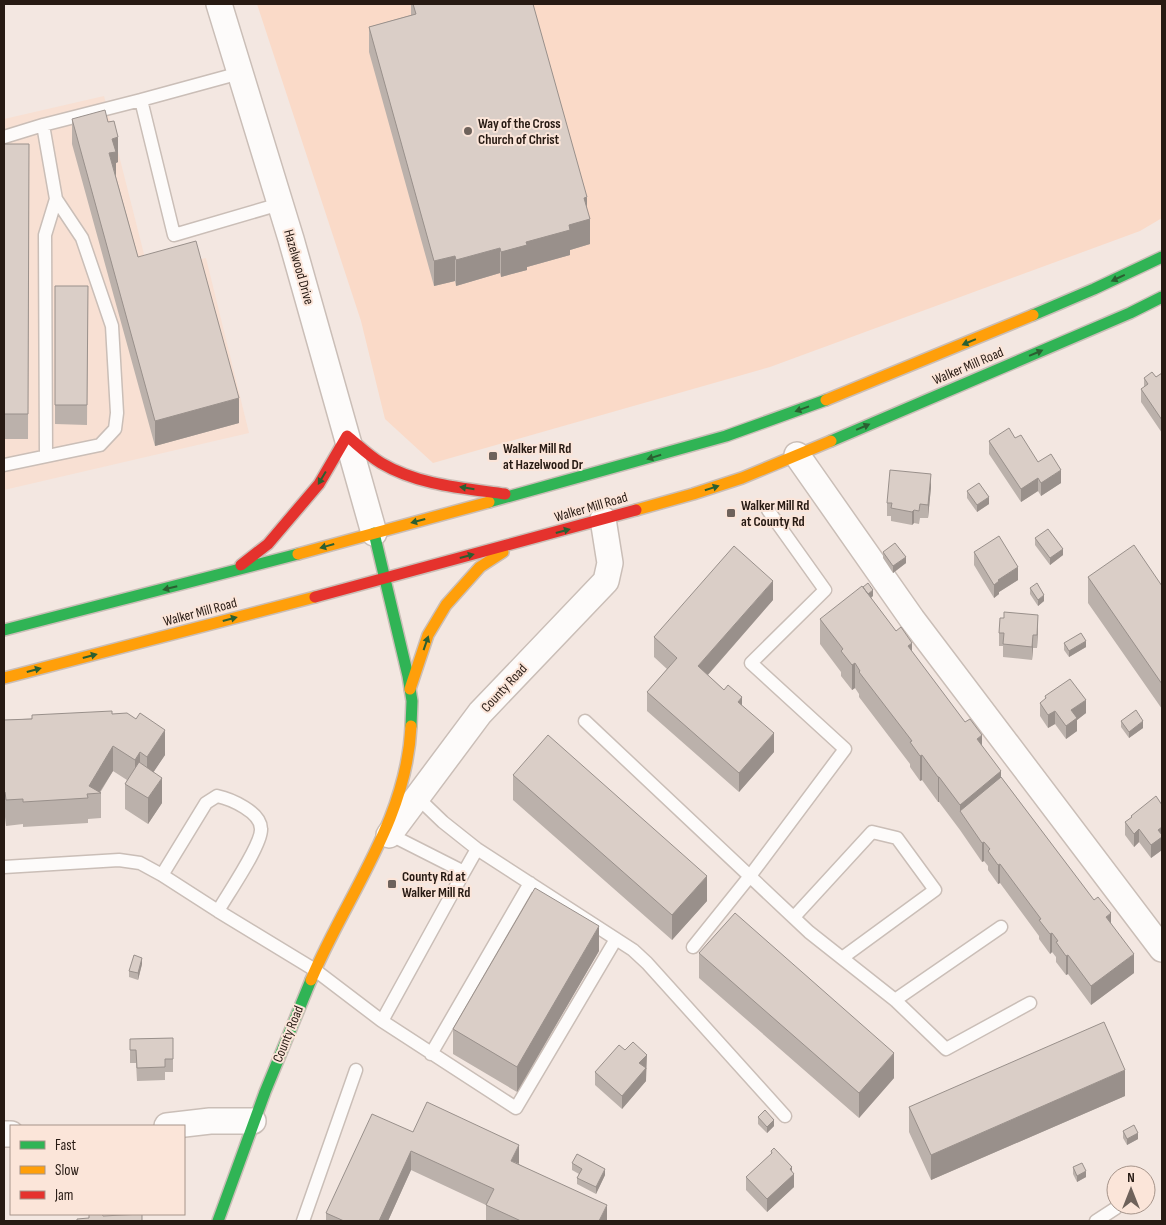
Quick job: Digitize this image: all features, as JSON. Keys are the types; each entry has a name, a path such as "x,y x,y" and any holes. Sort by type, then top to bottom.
{"main road":[{"name":"Walker Mill Road","path":"4,630 232,572 628,465 726,436 836,397 949,351 1094,289 1162,257"},
{"name":"Walker Mill Road","path":"4,678 603,520 718,486 797,455 1130,313 1162,297"},
{"path":"232,572 268,544 319,484 347,436 382,464 407,476 445,485 515,495"},
{"name":"County Road","path":"218,1221 253,1121 315,970 340,918 375,854 404,780 412,709 410,689 386,578 374,533"},
{"path":"410,689 428,636 446,605 480,567 516,543"}],"street":[{"name":"Hazelwood Drive","path":"219,4 280,204 374,533"},
{"path":"797,455 912,619 1162,949"},
{"name":"County Road","path":"375,854 480,713 606,581 610,563 603,520"},
{"path":"178,1125 253,1121"}],"lane":[{"path":"4,137 240,73"},
{"path":"141,100 174,235 280,204"},
{"path":"4,465 100,445 115,429 117,413 112,326 82,238 56,199 43,125"},
{"path":"46,456 45,235 56,199"},
{"path":"693,947 750,876 845,749 751,662 825,590 768,510"},
{"path":"585,721 794,917 895,1000 946,1049 1030,1003"},
{"path":"162,874 206,803 217,796 229,798 256,815 261,828 259,841 218,911"},
{"path":"417,796 443,822 477,849 633,950 647,963 785,1116"},
{"path":"794,917 872,832 897,838 935,890 842,958"},
{"path":"389,834 464,872"},
{"path":"382,1021 477,849"},
{"path":"4,867 118,860 140,863 162,874 218,911 315,970 382,1021 516,1108 616,939"},
{"path":"431,1054 530,883"},
{"path":"895,1000 1001,928"},
{"path":"302,1221 356,1070"}],"shaded area":[{"path":"257,4 1162,4 1162,218 1140,231 770,367 433,463 385,419 361,321"},
{"path":"104,96 148,270 206,258 249,433 4,490 4,119"}],"building":[{"path":"413,4 533,4 587,197 584,198 590,219 569,225 570,230 526,242 527,245 501,252 500,248 456,260 455,256 434,261 369,27 416,14"},
{"path":"105,110 108,122 114,121 118,137 112,139 116,152 109,153 138,257 196,241 239,398 155,421 72,119"},
{"path":"4,144 29,144 28,414 4,414"},
{"path":"55,286 88,286 87,405 55,405"},
{"path":"1152,372 1156,377 1162,373 1162,420 1141,389 1148,384 1144,378"},
{"path":"1009,428 1015,438 1021,435 1038,462 1051,454 1061,470 1041,483 1038,478 1021,489 989,441"},
{"path":"890,470 931,474 928,505 920,504 919,511 914,510 912,512 891,508 892,503 887,503"},
{"path":"979,483 989,497 977,505 967,491"},
{"path":"1048,529 1063,549 1050,558 1035,538"},
{"path":"999,536 1018,567 998,580 994,585 974,552"},
{"path":"895,543 906,557 893,566 883,552"},
{"path":"1134,545 1162,586 1162,684 1088,577"},
{"path":"734,546 773,581 698,666 724,690 728,685 742,697 738,702 774,733 739,773 647,692 677,658 654,637"},
{"path":"868,583 873,590 868,594 863,587"},
{"path":"1037,583 1044,595 1038,600 1030,588"},
{"path":"862,586 896,631 901,627 912,643 908,646 965,722 970,719 982,735 977,739 1001,771 960,805 922,755 920,756 910,742 912,741 859,672 855,663 852,665 841,651 843,649 820,619"},
{"path":"1004,612 1038,615 1037,635 1033,635 1032,647 1003,644 1004,633 999,633 1000,618 1004,618"},
{"path":"1081,633 1086,641 1069,651 1064,643"},
{"path":"1070,679 1086,700 1071,710 1077,718 1066,726 1055,711 1048,715 1040,703 1046,698 1045,696"},
{"path":"1136,710 1143,721 1129,732 1121,721"},
{"path":"112,711 112,714 127,713 136,719 140,713 165,730 147,757 140,752 135,760 113,746 89,786 101,793 87,794 88,798 23,802 23,799 6,800 4,792 4,720 32,719 32,715"},
{"path":"548,735 707,876 672,915 513,775"},
{"path":"139,762 162,778 148,798 125,784"},
{"path":"1001,777 1094,900 1098,897 1111,913 1106,917 1134,954 1091,986 1068,955 1066,956 1052,933 1050,934 1039,920 1041,919 1000,864 998,865 988,851 990,849 984,842 982,843 960,811"},
{"path":"1156,796 1162,805 1162,827 1158,830 1162,837 1151,845 1139,829 1134,834 1125,822"},
{"path":"535,888 599,926 517,1067 453,1029"},
{"path":"735,913 894,1053 859,1093 699,953"},
{"path":"134,955 142,958 138,973 129,971"},
{"path":"1104,1022 1125,1070 931,1155 909,1107"},
{"path":"173,1038 173,1059 165,1059 165,1067 137,1068 136,1050 130,1050 130,1039"},
{"path":"633,1042 647,1055 639,1063 646,1068 622,1096 595,1072 619,1045 625,1050"},
{"path":"427,1102 519,1145 511,1161 607,1205 599,1221 521,1221 486,1205 494,1189 411,1151 379,1221 344,1221 326,1213 372,1114 413,1132"},
{"path":"765,1110 774,1120 767,1127 758,1117"},
{"path":"1134,1125 1138,1133 1127,1139 1123,1131"},
{"path":"774,1148 792,1167 790,1169 794,1174 767,1199 746,1177 772,1153 771,1151"},
{"path":"577,1154 605,1169 596,1187 577,1178 582,1169 572,1163"},
{"path":"1082,1163 1086,1171 1077,1176 1073,1167"},
{"path":"89,1215 142,1215 142,1221 77,1221 77,1219 89,1218"}],"traffic: fast":[{"path":"1033,315 1162,257"},
{"path":"831,441 1130,313 1162,297"},
{"path":"489,502 726,436 826,400"},
{"path":"374,533 408,676 412,701 411,726"},
{"path":"4,630 298,554"},
{"path":"218,1221 265,1092 311,980"}],"traffic: slow":[{"path":"826,400 1033,315"},
{"path":"636,510 742,478 831,441"},
{"path":"298,554 489,502"},
{"path":"410,689 428,635 446,605 480,567 503,552"},
{"path":"4,678 315,597"},
{"path":"311,980 387,826 399,794 407,761 411,726"}],"traffic: jam":[{"path":"241,565 268,544 319,484 347,436 381,463 410,476 425,481 505,494"},
{"path":"315,597 636,510"}],"place":[{"name":"Way of the Cross Church of Christ","path":"468,131"},
{"name":"Walker Mill Rd at Hazelwood Dr","path":"493,456"},
{"name":"Walker Mill Rd at County Rd","path":"731,513"},
{"name":"County Rd at Walker Mill Rd","path":"392,884"}]}
